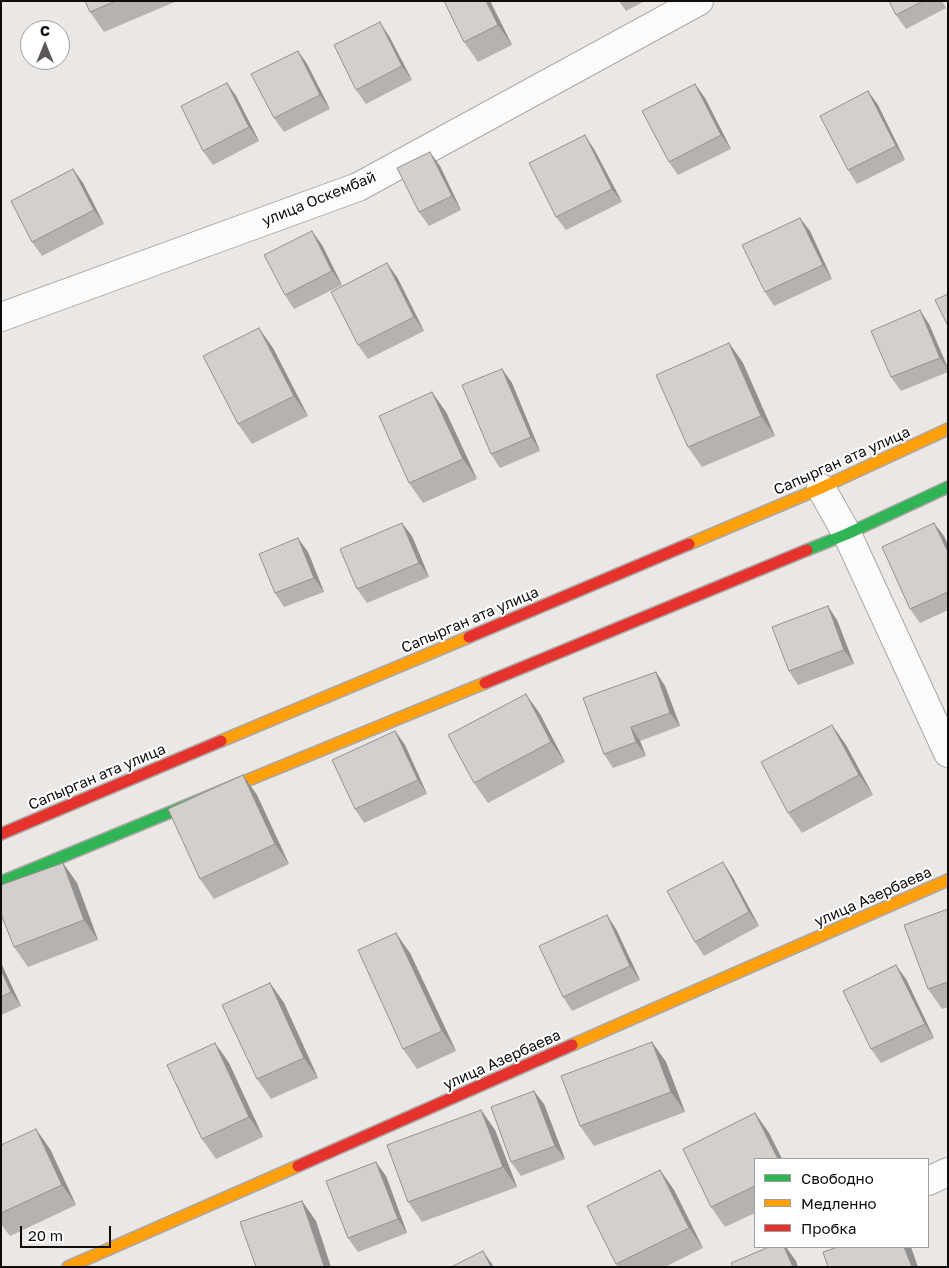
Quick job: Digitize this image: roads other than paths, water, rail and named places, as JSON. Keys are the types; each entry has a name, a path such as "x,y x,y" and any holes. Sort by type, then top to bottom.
{"main road":[{"name":"Сапырган ата улица","path":"1,834 821,488 948,428"},
{"path":"1,882 847,534 948,487"},
{"name":"улица Азербаева","path":"68,1267 948,880"}],"street":[{"name":"улица Оскембай","path":"1,317 358,187 699,1"},
{"path":"821,488 847,534 948,753"},
{"path":"929,1181 948,1172"}]}
